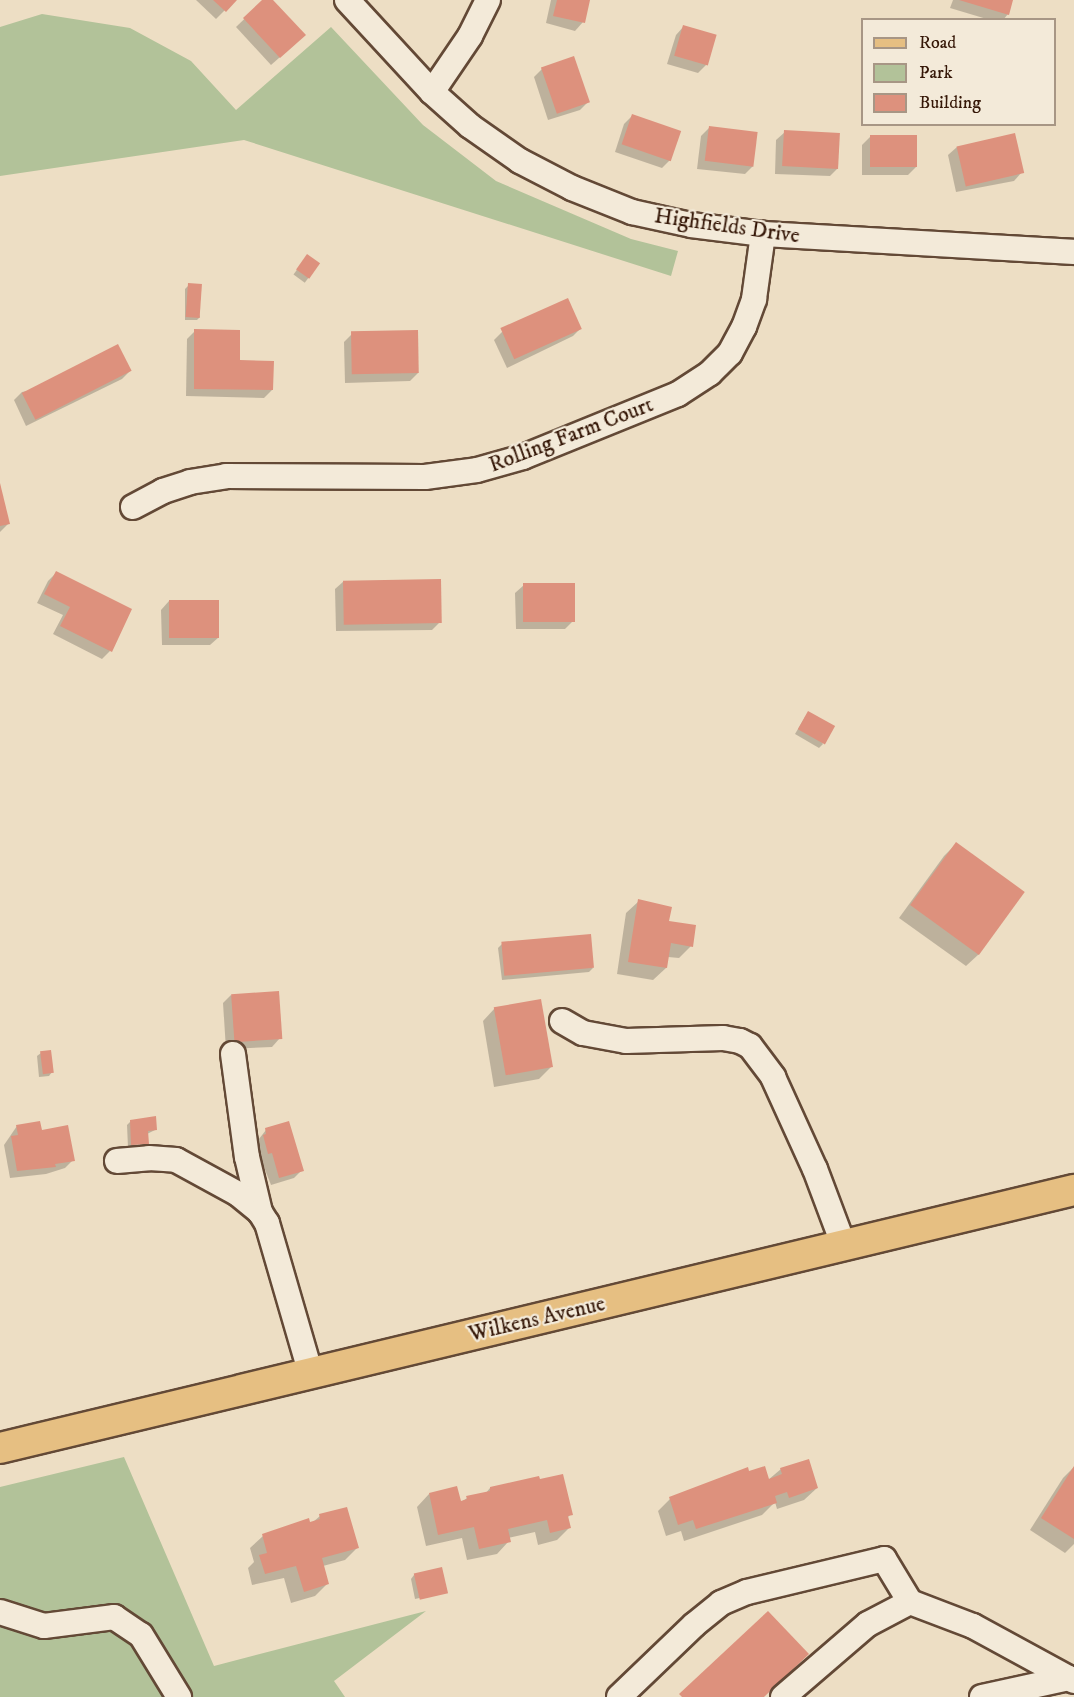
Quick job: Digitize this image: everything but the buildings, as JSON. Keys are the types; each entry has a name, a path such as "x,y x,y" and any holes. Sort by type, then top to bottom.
{"main road":[{"name":"Wilkens Avenue","path":"0,1448 1074,1190"}],"street":[{"name":"Highfields Drive","path":"347,0 432,92 471,126 520,161 572,188 632,212 691,225 763,234 1074,252"},
{"path":"432,92 470,36 488,0"},
{"name":"Rolling Farm Court","path":"133,507 163,491 190,482 226,476 425,477 477,470 524,457 678,394 710,373 730,353 744,327 754,299 763,234"},
{"path":"562,1021 583,1033 626,1041 723,1038 740,1041 750,1046 773,1077 815,1169 844,1246"},
{"path":"233,1054 247,1157 260,1212"},
{"path":"117,1161 149,1158 176,1160 238,1194 260,1212 267,1223 311,1374"},
{"path":"619,1697 694,1625 721,1603 747,1592 884,1559 910,1602 973,1626 1072,1679"},
{"path":"783,1697 868,1624 910,1602"},
{"path":"0,1612 44,1626 114,1617 141,1635 180,1697"},
{"path":"982,1697 1072,1679"}],"green space":[{"path":"42,14 130,28 191,61 236,110 331,27 423,125 496,181 631,239 678,251 671,276 244,140 0,176 0,27"},
{"path":"124,1457 214,1666 426,1611 334,1681 345,1697 0,1697 0,1487"}]}
